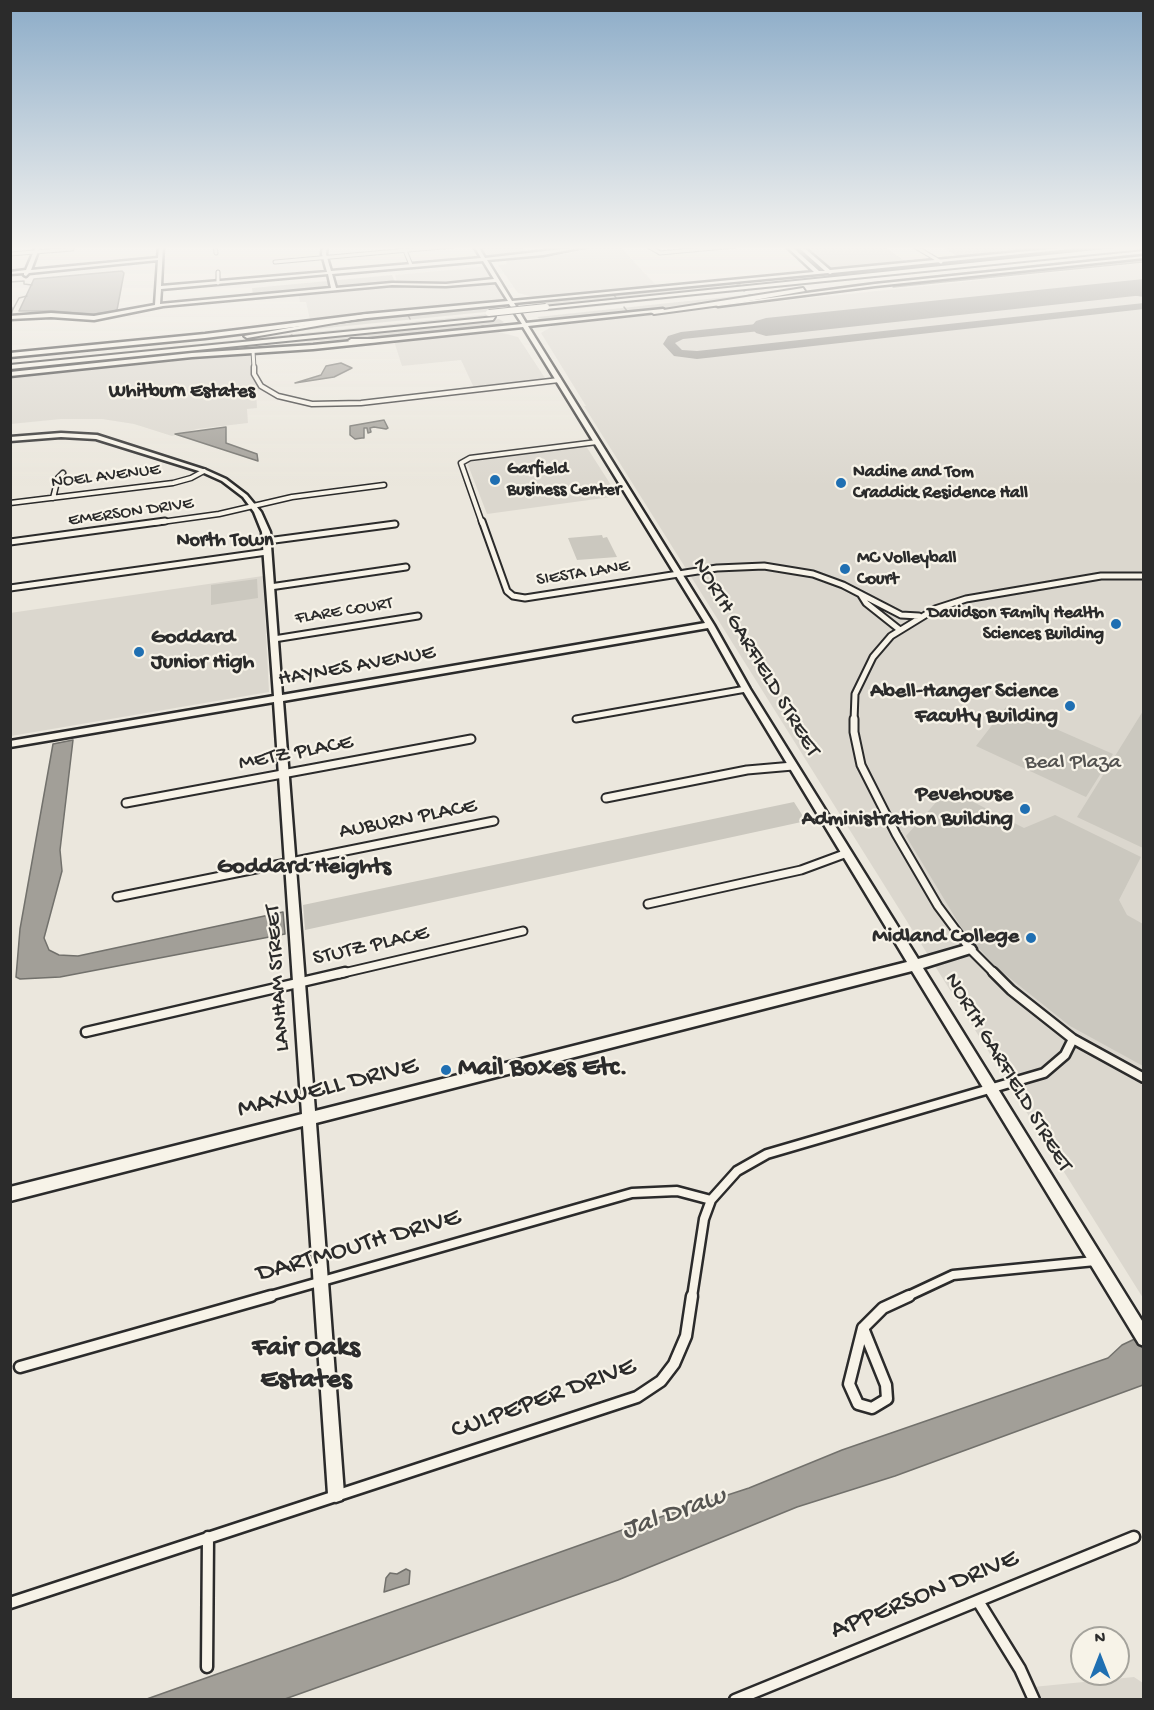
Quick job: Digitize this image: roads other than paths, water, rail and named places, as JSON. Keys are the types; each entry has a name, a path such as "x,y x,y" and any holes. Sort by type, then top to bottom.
{"highway":[{"path":"209,341 305,326"},
{"path":"10,361 380,326"},
{"path":"10,368 403,326"},
{"path":"175,351 376,340"}],"main road":[{"path":"10,355 288,326"},
{"path":"10,374 518,326"},
{"name":"NORTH GARFIELD STREET","path":"525,326 679,574 846,854 1140,1334"},
{"path":"498,328 512,329 532,338 538,328 543,326"},
{"name":"LANHAM STREET","path":"10,439 54,435 98,437 204,471 233,486 254,508 264,527 291,862 336,1494"},
{"name":"HAYNES AVENUE","path":"10,744 710,625"},
{"name":"MAXWELL DRIVE","path":"10,1194 915,965 970,949"}],"street":[{"path":"253,351 254,374 261,386 278,396 312,404 361,403 559,380"},
{"name":"SIESTA LANE","path":"597,442 470,458 461,463 507,591 513,596 525,598 733,566 782,568 831,580 901,615 913,617 922,615"},
{"name":"NOEL AVENUE","path":"10,503 180,481 204,471"},
{"path":"53,498 58,478 63,473"},
{"name":"EMERSON DRIVE","path":"10,542 254,508 291,498 384,485"},
{"path":"10,588 395,524"},
{"path":"270,587 406,567"},
{"path":"1143,576 1101,576 966,599 922,615 891,636 873,657 863,674 855,694 854,732 861,765 896,834 938,906 970,949 1011,990 1073,1039 1143,1078"},
{"name":"SIESTA LANE","path":"861,595 866,603 900,630"},
{"name":"FLARE COURT","path":"274,639 418,616"},
{"path":"576,719 746,689"},
{"name":"METZ PLACE","path":"126,803 471,739"},
{"path":"606,798 747,770 793,766"},
{"name":"AUBURN PLACE","path":"117,897 494,821"},
{"path":"648,904 801,870 846,854"},
{"name":"STUTZ PLACE","path":"86,1032 523,931"},
{"name":"CULPEPER DRIVE","path":"10,1603 637,1397 661,1381 675,1364 686,1336 704,1219 711,1200 737,1171 767,1154 1044,1073 1065,1055 1073,1039"},
{"name":"DARTMOUTH DRIVE","path":"20,1368 632,1193 677,1191 711,1200"},
{"path":"863,1328 886,1386 886,1399 872,1408 858,1404 849,1384 863,1328 883,1308 953,1275 1095,1261"},
{"name":"APPERSON DRIVE","path":"735,1700 1134,1537"},
{"path":"207,1667 208,1538"},
{"path":"978,1601 1020,1669 1034,1700"}],"water":[{"path":"341,363 352,368 334,377 295,383 321,375 326,366"},
{"path":"384,420 388,428 386,429 374,427 370,428 371,432 368,433 367,428 364,428 364,438 355,439 350,435 350,426"},
{"path":"226,427 226,443 257,454 258,461 175,434"},
{"path":"73,740 60,850 62,871 44,938 49,950 59,955 78,956 283,912 285,934 60,977 20,979 16,977 20,929 53,744"},
{"name":"Jal Draw","path":"1143,1335 1143,1385 895,1476 797,1507 618,1580 285,1699 144,1700 642,1523 749,1488 842,1450 1108,1358 1122,1345"},
{"path":"406,1569 410,1571 409,1584 384,1592 386,1578 390,1573 397,1574"}],"waterway":[{"path":"482,326 484,326 484,327 482,327 482,326"},
{"path":"292,335 292,336 290,336 292,335"},
{"path":"291,345 294,345 291,346 291,345"}],"place":[{"name":"Garfield Business Center","path":"495,480"},
{"name":"Nadine and Tom Craddick Residence Hall","path":"841,483"},
{"name":"MC Volleyball Court","path":"845,569"},
{"name":"Davidson Family Health Sciences Building","path":"1116,624"},
{"name":"Goddard Junior High","path":"139,652"},
{"name":"Abell-Hanger Science Faculty Building","path":"1070,706"},
{"name":"Pevehouse Administration Building","path":"1025,809"},
{"name":"Midland College","path":"1031,938"},
{"name":"Mail Boxes Etc.","path":"446,1070"}],"district":[{"name":"Whitburn Estates","path":"182,393"},
{"name":"North Town","path":"225,542"},
{"name":"Goddard Heights","path":"304,868"},
{"name":"Fair Oaks Estates","path":"306,1366"}],"park label":[{"name":"Beal Plaza","path":"1073,764"}]}
